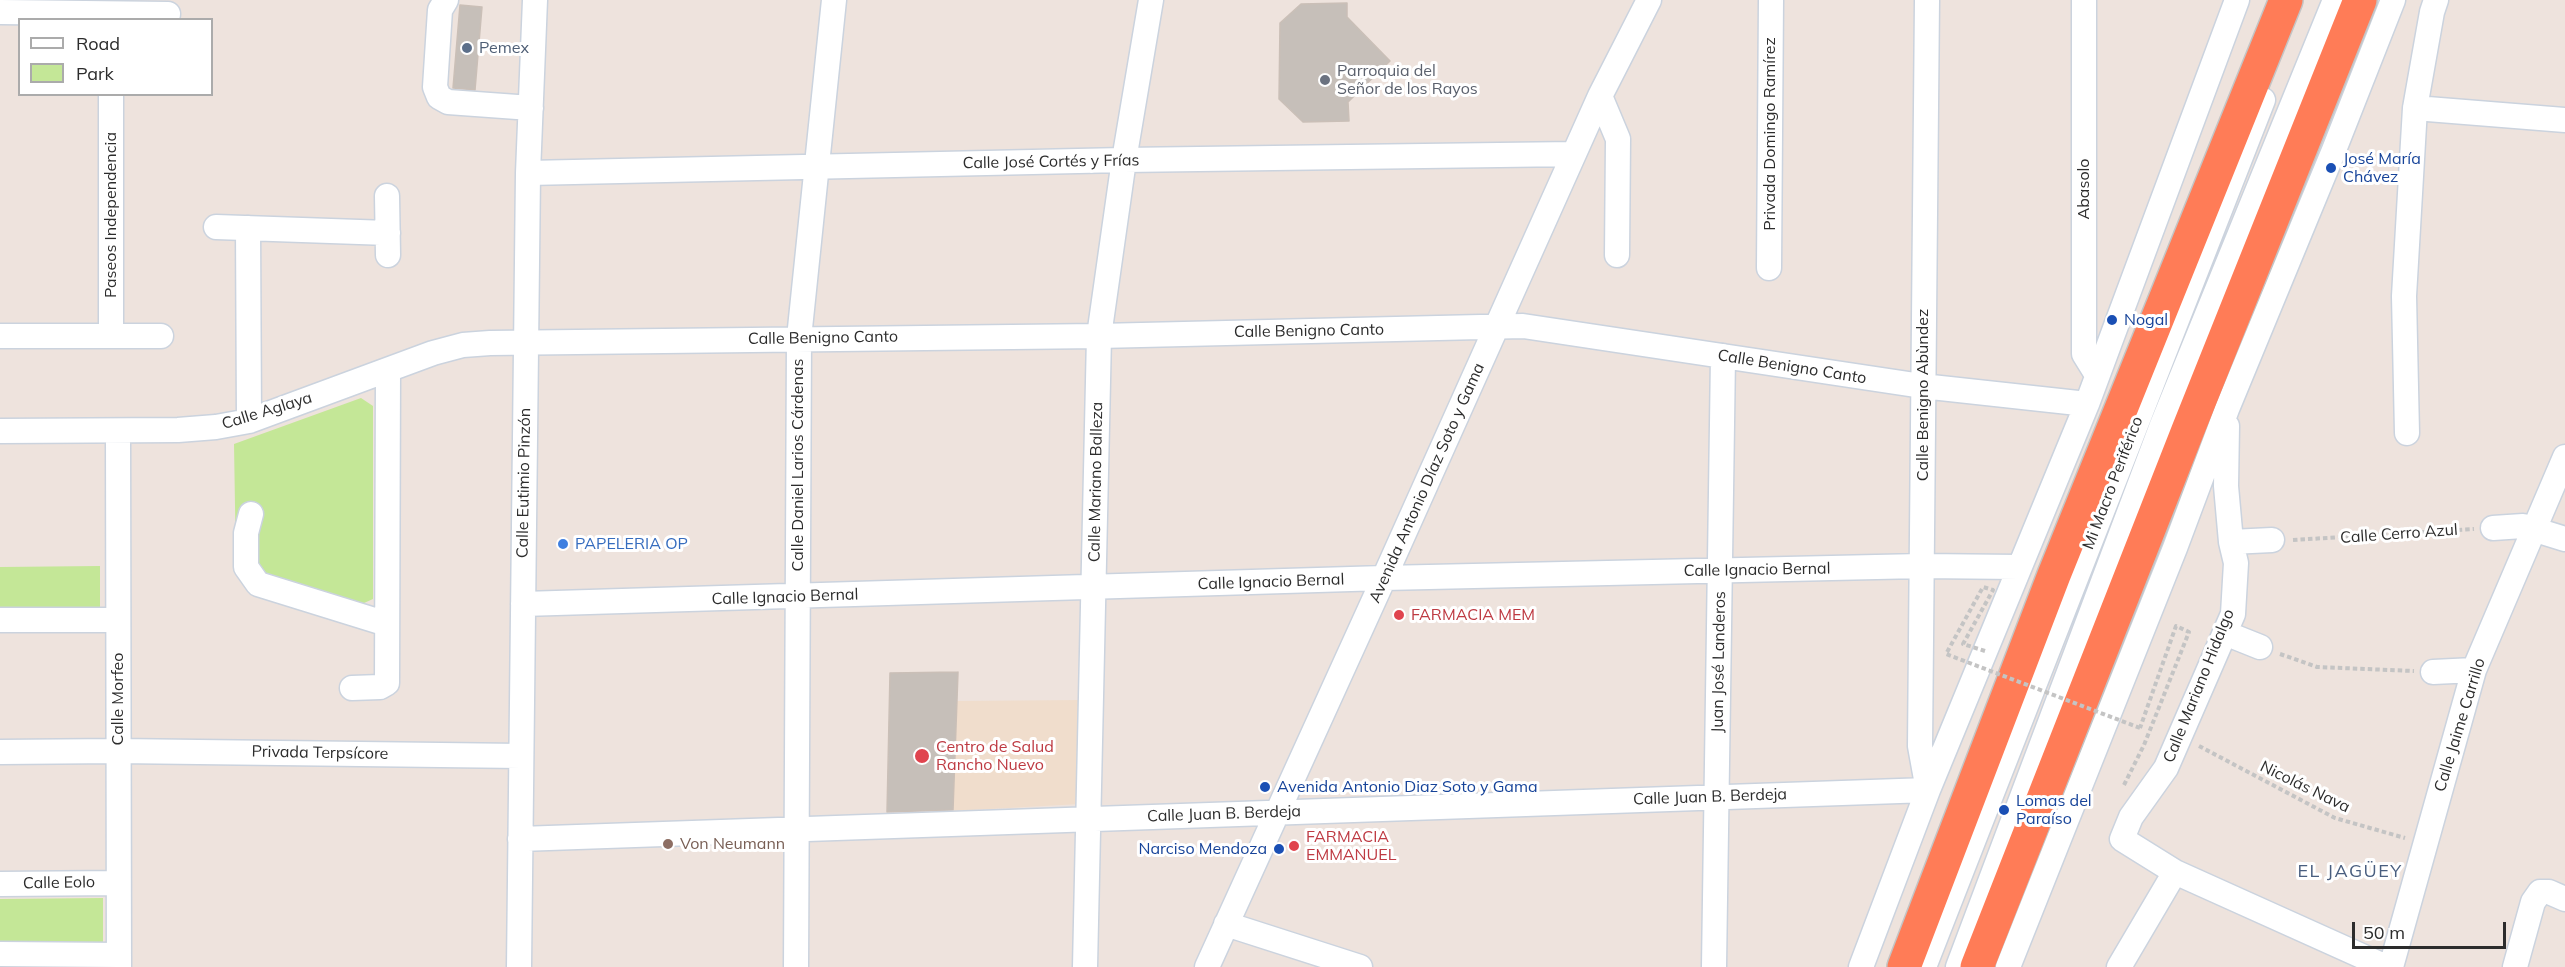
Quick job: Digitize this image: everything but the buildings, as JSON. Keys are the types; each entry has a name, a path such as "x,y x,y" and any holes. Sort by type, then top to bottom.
{"highway":[{"path":"1904,967 2054,575 2286,0"},
{"path":"1977,967 2360,0"}],"street":[{"path":"446,0 440,10 435,87 439,97 448,102 531,108"},
{"name":"Calle Eutimio Pinzón","path":"519,967 528,173 535,0"},
{"name":"Calle Daniel Larios Cárdenas","path":"796,967 799,338 834,0"},
{"name":"Calle Mariano Balleza","path":"1085,967 1099,336 1124,160 1151,0"},
{"name":"Avenida Antonio Díaz Soto y Gama","path":"1207,967 1600,96 1649,0"},
{"name":"Privada Domingo Ramírez","path":"1769,268 1771,0"},
{"name":"Calle Benigno Abùndez","path":"1927,0 1920,746 1928,790"},
{"name":"Abasolo","path":"2084,0 2084,354 2097,375"},
{"path":"1861,967 1928,790 2087,404 2237,0"},
{"name":"Mi Macro Periférico","path":"1924,967 2303,0"},
{"name":"Mi Macro Periférico","path":"1958,967 2162,425 2335,0"},
{"path":"2008,967 2175,548 2227,409 2393,0"},
{"path":"2407,433 2404,296 2415,108 2436,0"},
{"path":"0,12 111,16 168,14"},
{"name":"Paseos Independencia","path":"111,96 111,336"},
{"path":"1600,96 1618,139 1617,255"},
{"path":"2415,108 2565,120"},
{"path":"2275,216 2334,150"},
{"name":"Calle José Cortés y Frías","path":"528,173 1124,160 1574,154"},
{"path":"216,227 248,228 388,244 387,196"},
{"path":"248,228 249,420"},
{"name":"Calle Benigno Canto","path":"526,343 1099,336 1523,326 1922,386 2087,404"},
{"path":"0,336 161,336"},
{"name":"Calle Aglaya","path":"0,431 216,427 249,420 432,353 463,345 526,343"},
{"name":"Juan José Landeros","path":"1714,967 1723,356"},
{"path":"352,688 380,687 387,683 388,371"},
{"name":"Calle Mariano Hidalgo","path":"2227,409 2226,486 2231,542 2236,563 2233,614 2166,768 2131,817 2122,839 2175,872 2386,967"},
{"name":"Calle Morfeo","path":"118,430 119,961"},
{"name":"Calle Jaime Carrillo","path":"2391,967 2474,670 2565,458"},
{"path":"251,514 246,533 246,567 250,577 258,584 387,624"},
{"path":"2493,528 2523,526 2565,540"},
{"path":"2231,542 2272,540"},
{"name":"Calle Ignacio Bernal","path":"523,604 1384,579 1921,566 2019,567"},
{"path":"0,620 118,620"},
{"path":"2225,633 2260,647"},
{"path":"2433,672 2474,670"},
{"name":"Privada Terpsícore","path":"0,752 118,751 521,756"},
{"name":"Calle Juan B. Berdeja","path":"520,839 1928,790"},
{"path":"2128,964 2175,872"},
{"name":"Calle Eolo","path":"0,884 118,883"},
{"path":"2515,967 2533,902 2540,892 2549,892 2565,899"},
{"path":"1226,924 1360,967"},
{"path":"0,954 119,961"}],"path":[{"name":"Calle Cerro Azul","path":"2272,540 2493,528"},
{"path":"1985,651 1963,644 1993,590 1983,587 1946,654 2140,728 2176,626 2189,632 2144,744 2122,789"},
{"path":"2260,647 2317,668 2359,667 2433,672"},
{"name":"Nicolás Nava","path":"2179,735 2335,818 2426,844"}],"shaded area":[{"path":"1084,700 1080,804 953,811 957,701"}],"green space":[{"path":"361,398 373,406 373,599 355,607 236,568 234,444"},
{"path":"100,566 100,608 0,609 0,567"},
{"path":"103,898 103,945 0,945 0,899"}],"place":[{"name":"Pemex","path":"467,48"},
{"name":"Parroquia del Señor de los Rayos","path":"1325,80"},
{"name":"José María Chávez","path":"2331,168"},
{"name":"Nogal","path":"2112,320"},
{"name":"PAPELERIA OP","path":"563,544"},
{"name":"FARMACIA MEM","path":"1399,615"},
{"name":"Centro de Salud Rancho Nuevo","path":"922,756"},
{"name":"Avenida Antonio Diaz Soto y Gama","path":"1265,787"},
{"name":"Lomas del Paraíso","path":"2004,810"},
{"name":"Von Neumann","path":"668,844"},
{"name":"FARMACIA EMMANUEL","path":"1294,846"},
{"name":"Narciso Mendoza","path":"1279,849"}],"district":[{"name":"EL JAGÜEY","path":"2350,872"}]}
